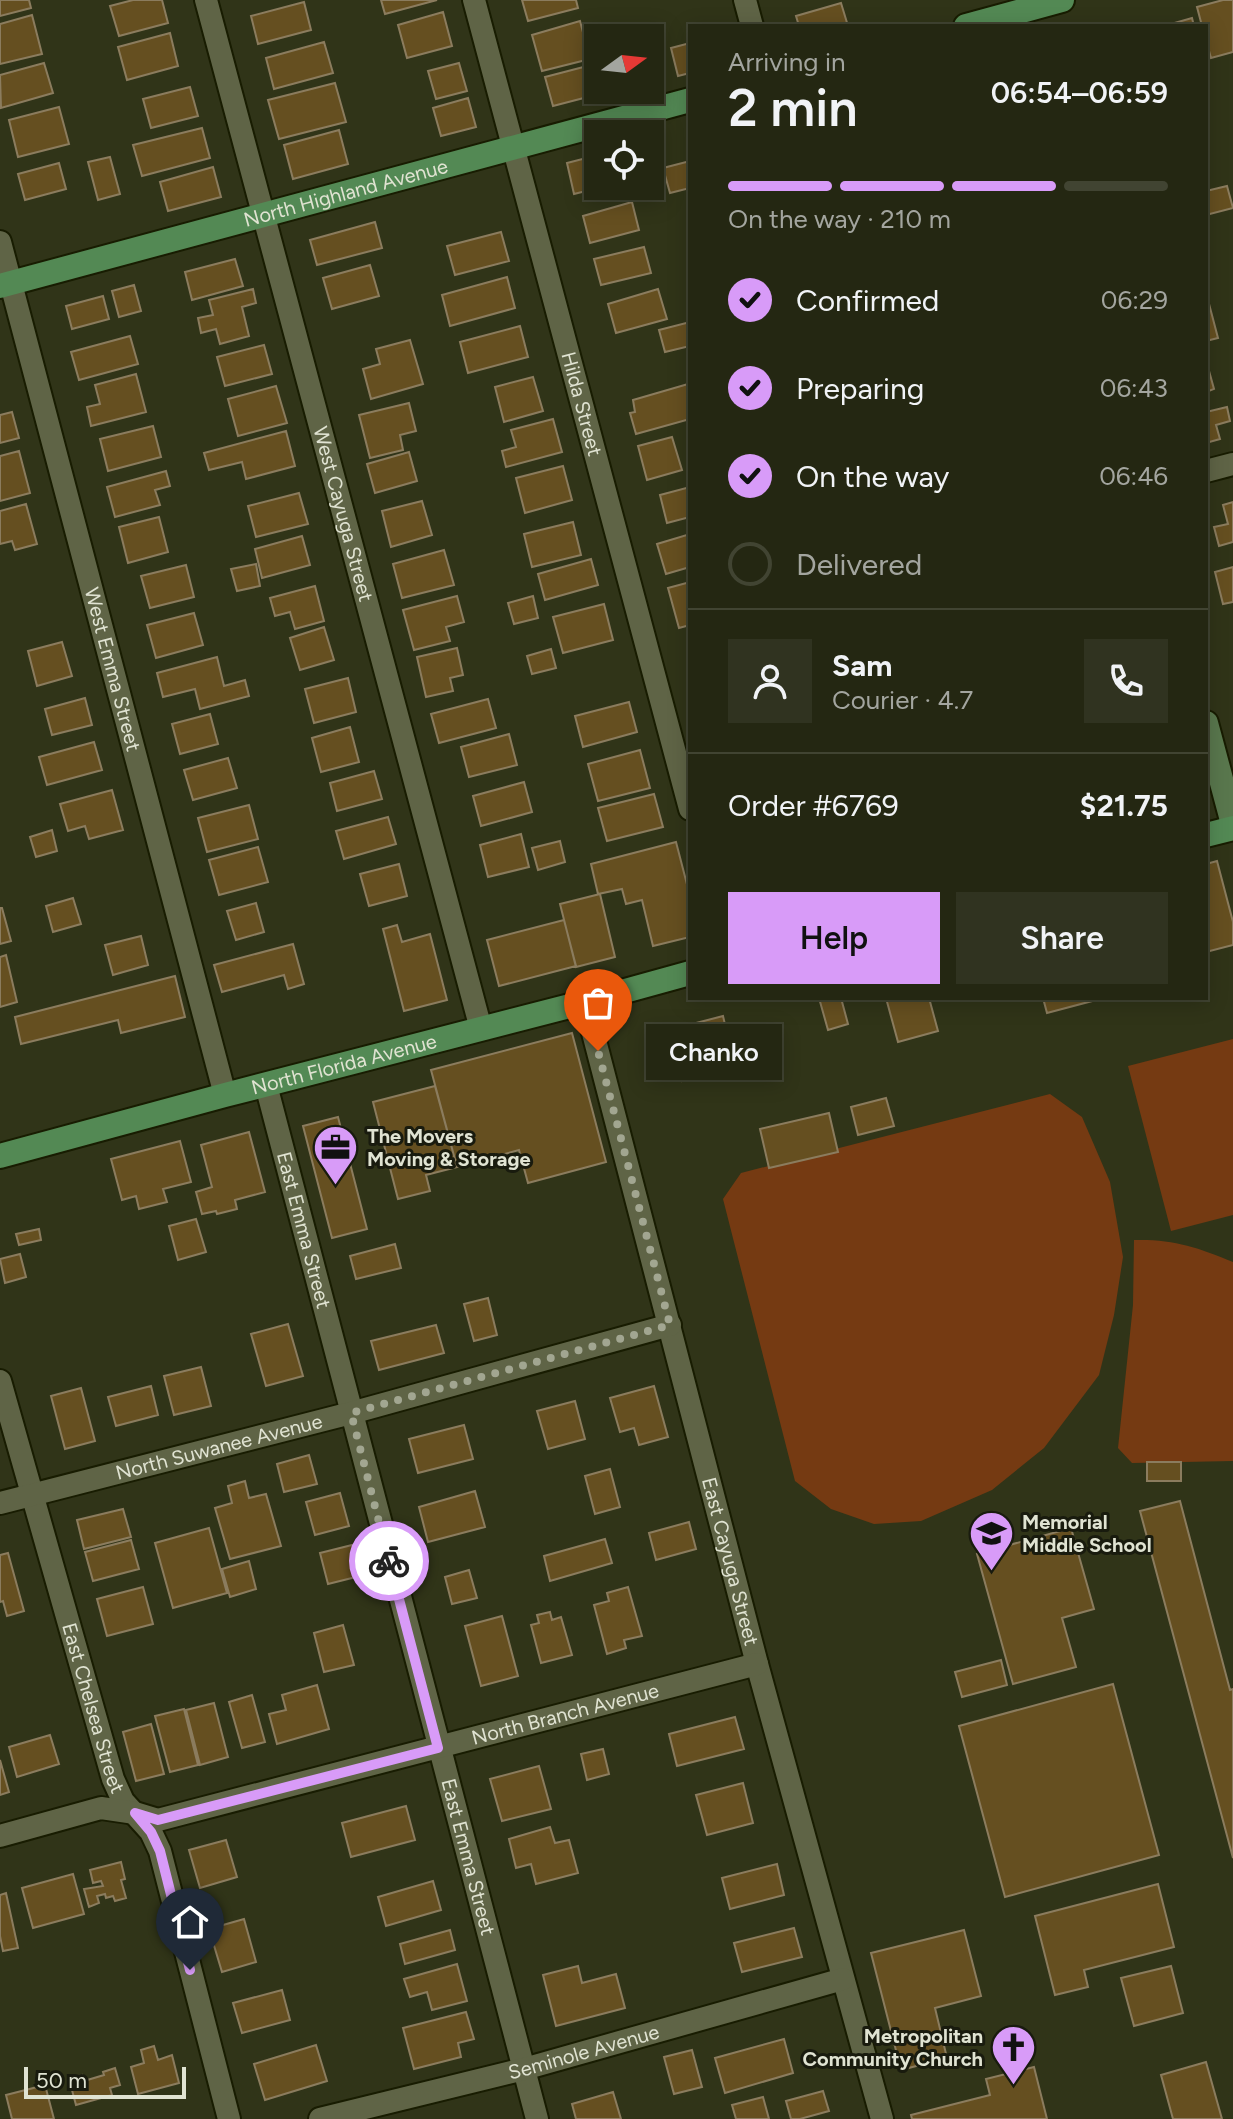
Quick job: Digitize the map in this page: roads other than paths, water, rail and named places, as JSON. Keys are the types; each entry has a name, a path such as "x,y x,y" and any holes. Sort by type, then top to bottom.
{"main road":[{"path":"974,24 1062,0"},
{"name":"North Highland Avenue","path":"5,285 688,101"},
{"path":"1208,834 1233,826"},
{"name":"North Florida Avenue","path":"0,1156 688,974"}],"street":[{"name":"West Cayuga Street","path":"206,0 481,1029"},
{"name":"Hilda Street","path":"474,0 688,801"},
{"path":"745,0 751,24"},
{"name":"West Emma Street","path":"0,242 5,285 225,1095"},
{"path":"1208,470 1233,464"},
{"path":"1208,731 1233,826"},
{"name":"East Cayuga Street","path":"585,1002 757,1664 882,2119"},
{"name":"East Emma Street","path":"266,1085 537,2119"},
{"name":"North Suwanee Avenue","path":"0,1503 351,1413 670,1325"},
{"name":"East Chelsea Street","path":"0,1381 113,1779 123,1801 151,1832 160,1851 229,2119"},
{"name":"North Branch Avenue","path":"0,1836 101,1808 158,1820 757,1664"},
{"name":"Seminole Avenue","path":"320,2119 524,2069 843,1979"}],"place":[{"name":"Chanko","path":"598,1051"},
{"name":"The Movers Moving & Storage","path":"336,1187"},
{"name":"Memorial Middle School","path":"991,1572"},
{"name":"Metropolitan Community Church","path":"1014,2087"}]}
